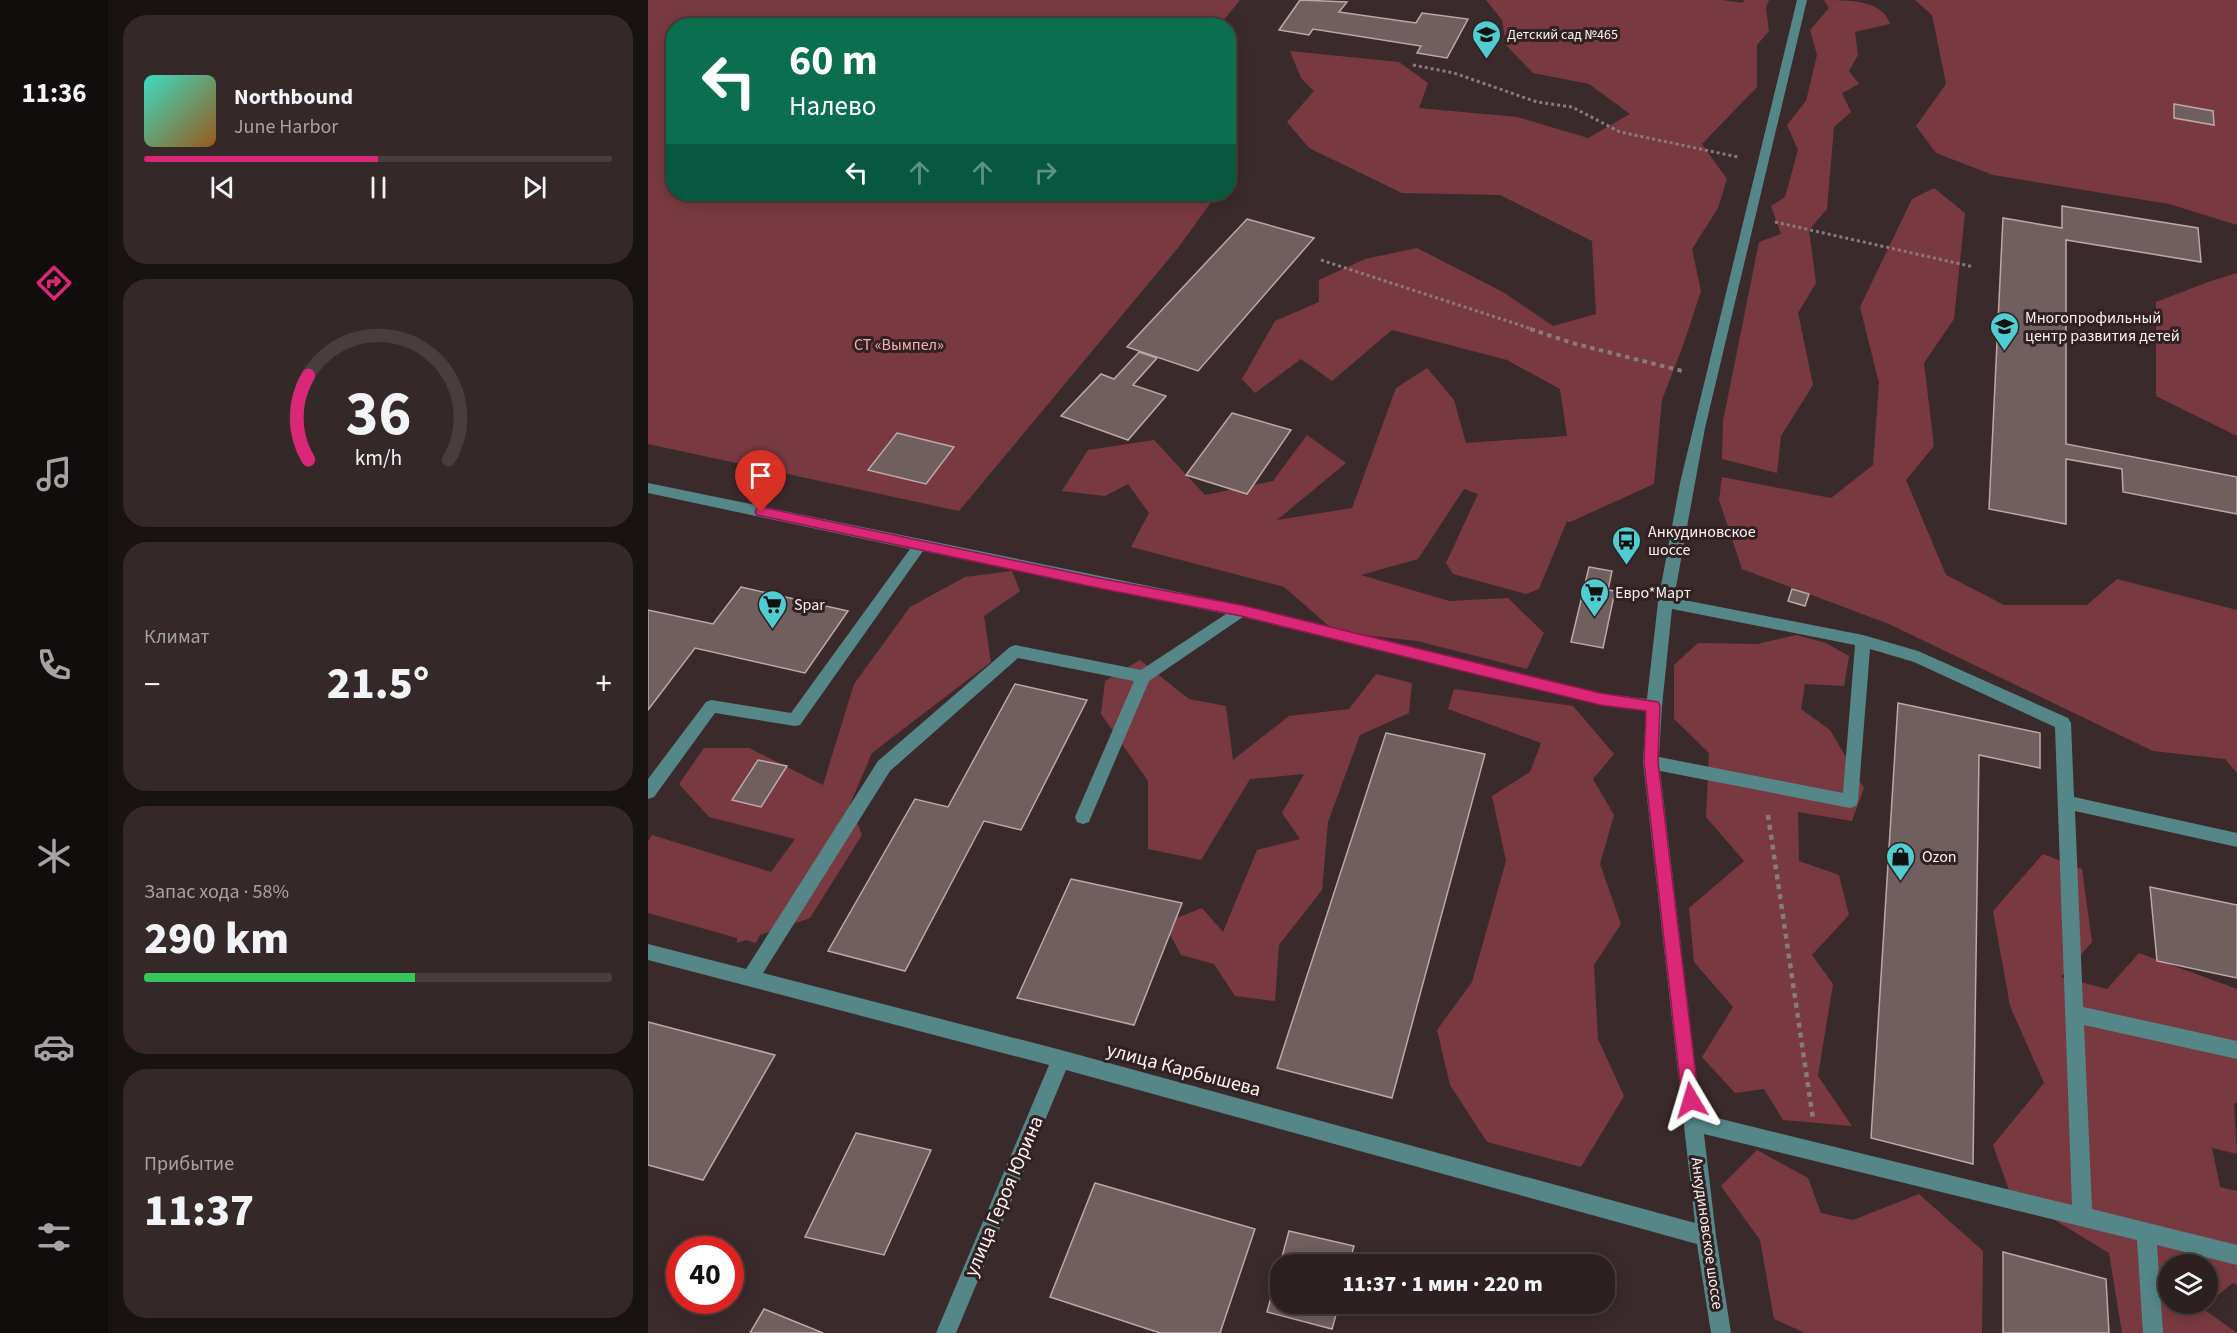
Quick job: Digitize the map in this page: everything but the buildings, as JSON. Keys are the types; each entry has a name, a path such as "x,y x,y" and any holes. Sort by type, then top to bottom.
{"street":[{"name":"Анкудиновское шоссе","path":"1721,1333 1707,1236 1651,762 1653,706 1665,602 1699,425 1802,0"},
{"path":"648,488 1241,611 1600,699 1653,706"},
{"path":"648,792 711,706 795,720 920,545"},
{"path":"1665,602 1863,641 1918,657 2063,723 2082,1218"},
{"path":"1083,817 1143,677 1241,611"},
{"path":"1651,762 1850,801 1863,641"},
{"path":"750,978 884,766 1015,651 1143,677"},
{"path":"2066,802 2237,840"},
{"name":"улица Карбышева","path":"648,952 1061,1059 1707,1236"},
{"path":"2074,1014 2237,1050"},
{"name":"улица Героя Юрина","path":"946,1333 1061,1059"},
{"path":"1694,1122 2237,1256"},
{"path":"2146,1233 2153,1333"}],"path":[{"path":"1413,65 1454,73 1537,102 1572,106 1620,132 1742,158"},
{"path":"1749,216 1974,267"},
{"path":"1321,260 1576,345 1710,378"},
{"path":"1763,784 1818,1153"}],"green space":[{"name":"СТ «Вымпел»","path":"648,0 1240,0 1225,18 666,18 666,201 1212,201 1178,248 959,511 648,444"},
{"path":"1486,0 1722,0 1743,3 1744,0 1769,0 1766,8 1769,31 1757,45 1757,87 1702,144 1727,179 1718,208 1692,249 1701,291 1662,400 1654,484 1570,522 1567,521 1539,589 1526,594 1453,574 1446,563 1478,494 1464,489 1418,559 1361,575 1449,601 1508,598 1544,633 1527,669 1417,641 1336,632 1284,587 1131,547 1149,513 1128,484 1105,496 1062,491 1088,450 1154,440 1205,495 1273,481 1307,435 1346,463 1277,520 1352,508 1396,388 1427,368 1454,400 1466,443 1567,436 1560,389 1507,360 1392,330 1332,381 1301,359 1255,393 1242,379 1275,321 1319,302 1319,280 1365,259 1417,248 1503,292 1553,326 1596,314 1592,241 1500,195 1402,193 1309,148 1287,122 1314,91 1301,78 1290,51 1399,62 1428,83 1419,108 1517,117 1588,138 1630,114 1589,84 1533,73 1506,45 1502,20"},
{"path":"1824,0 1854,1 1872,6 1886,16 1890,24 1855,32 1858,55 1849,71 1859,84 1842,93 1851,112 1834,127 1827,209 1809,230 1816,283 1798,313 1813,385 1781,436 1777,473 1722,459 1723,421 1759,242 1781,234 1771,206 1785,197 1798,150 1787,125 1806,101 1817,55 1810,30 1829,8"},
{"path":"1915,0 2237,0 2237,225 2169,204 1993,175 1936,153 1916,126 1946,84 1932,15"},
{"path":"1934,188 1965,213 1954,319 1924,363 1934,446 1906,480 1946,575 2004,605 2087,605 2117,579 2237,610 2237,773 2225,759 2153,751 1889,624 1742,569 1719,500 1722,477 1831,498 1873,465 1879,383 1860,307 1912,199"},
{"path":"2237,273 2237,436 2156,396 2156,302"},
{"path":"1012,571 1020,591 984,616 991,662 872,753 850,804 862,835 810,918 760,935 756,943 746,940 737,943 737,938 648,913 648,841 652,835 771,872 795,839 709,817 679,784 704,748 749,748 823,785 854,684 910,607 965,577"},
{"path":"1796,635 1826,643 1849,656 1844,686 1805,684 1801,709 1830,730 1864,788 1852,821 1798,812 1799,861 1839,875 1849,915 1812,955 1833,984 1818,1076 1852,1126 1783,1120 1764,1089 1735,1093 1702,1057 1733,1007 1694,962 1689,908 1744,861 1706,817 1709,753 1674,719 1674,665 1698,643 1757,644"},
{"path":"1140,660 1189,699 1226,706 1233,760 1289,716 1349,709 1376,674 1412,683 1409,713 1360,735 1328,822 1322,890 1279,945 1275,1001 1235,996 1214,964 1181,955 1164,923 1202,908 1223,932 1257,850 1300,839 1282,813 1304,774 1250,779 1201,860 1148,849 1148,781 1101,714 1105,681"},
{"path":"1454,689 1573,706 1614,754 1593,779 1614,815 1600,864 1621,924 1594,965 1598,1039 1624,1096 1581,1167 1487,1142 1450,1085 1437,1030 1472,982 1506,861 1492,796 1530,772 1541,743 1448,709"},
{"path":"2043,854 2082,869 2092,942 2061,977 2107,989 2139,953 2237,989 2237,1102 2234,1104 2237,1154 2212,1148 2220,1187 2237,1191 2237,1285 2233,1283 2218,1295 2218,1254 2158,1254 2158,1314 2210,1314 2237,1333 2122,1333 2109,1253 2010,1193 1993,1145 2044,1083 2010,1006 1993,911"},
{"path":"1757,1150 1808,1178 1821,1213 1853,1220 1919,1194 1983,1251 1982,1333 1805,1333 1774,1319 1760,1240 1721,1186"}],"place":[{"name":"Детский сад №465","path":"1486,60"},
{"name":"Многопрофильный центр развития детей","path":"2004,352"},
{"name":"Анкудиновское шоссе","path":"1627,566"},
{"name":"Евро*Март","path":"1594,618"},
{"name":"Spar","path":"773,630"},
{"name":"Ozon","path":"1901,882"}],"route":[{"path":"761,512 1241,611 1600,699 1653,706 1651,762 1691,1100"}]}
